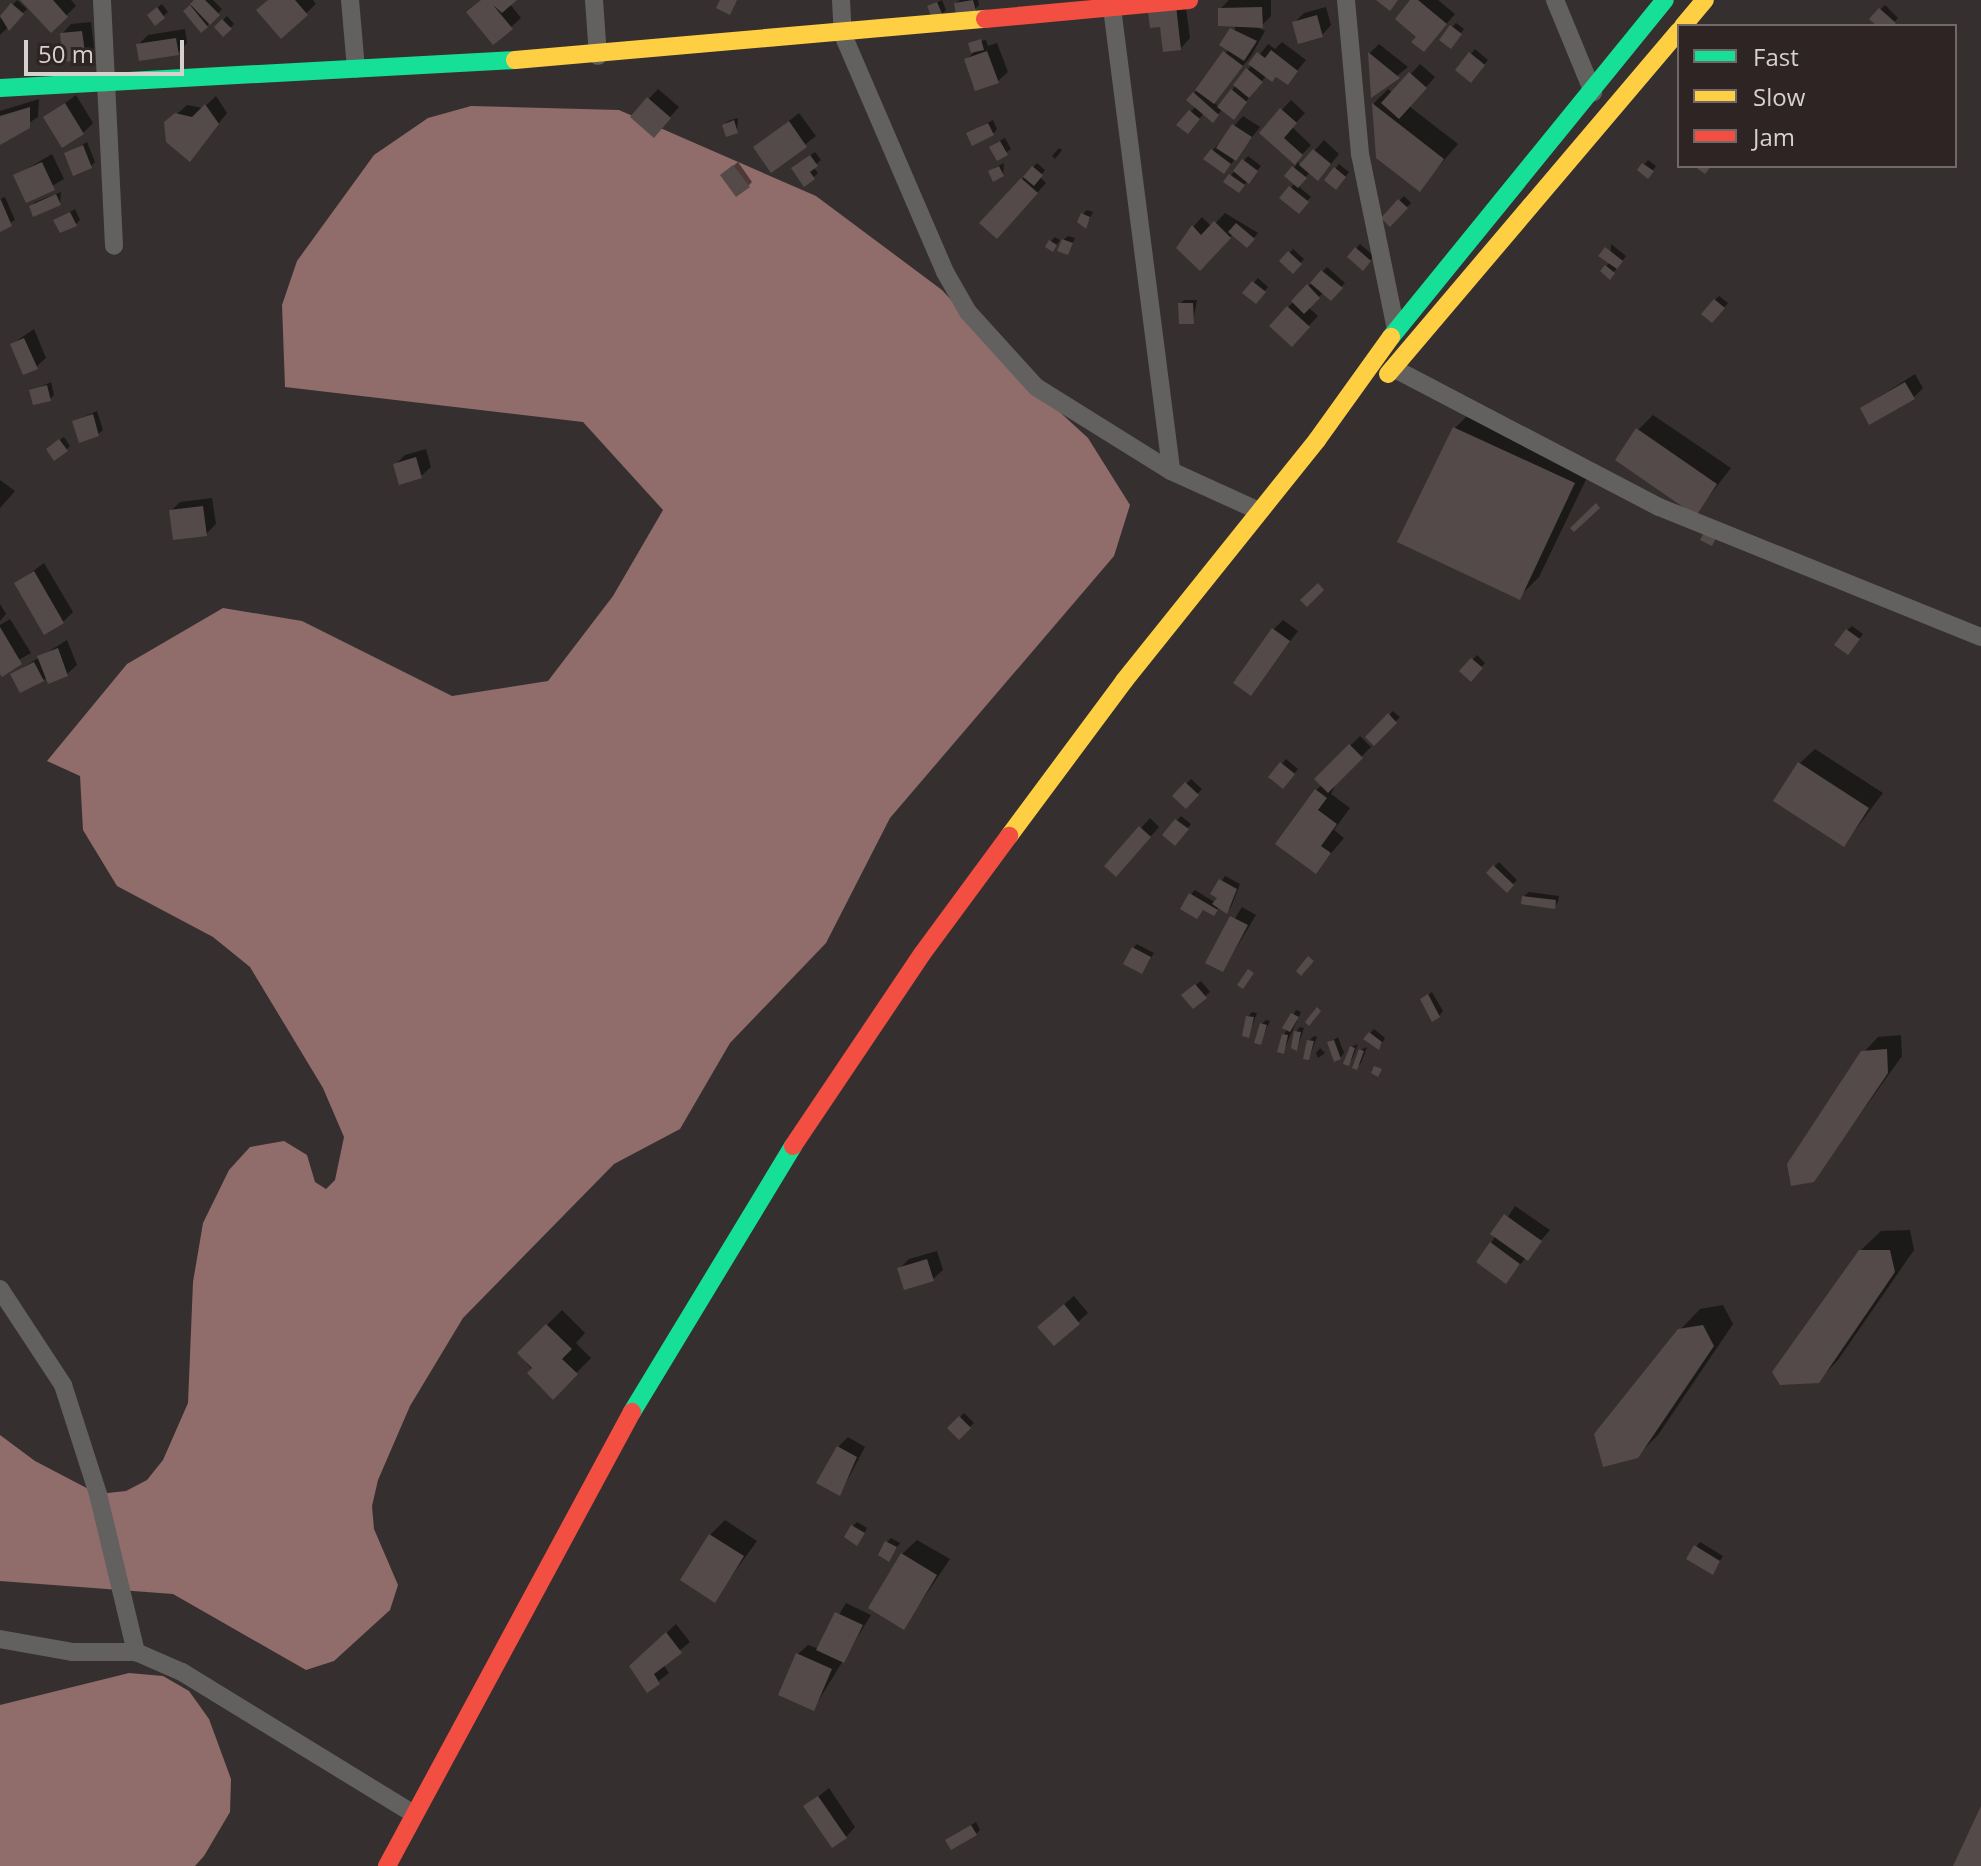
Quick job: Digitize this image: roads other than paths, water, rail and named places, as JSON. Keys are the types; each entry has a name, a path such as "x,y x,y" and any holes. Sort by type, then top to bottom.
{"main road":[{"path":"0,88 598,56 843,35 1111,4 1189,0"},
{"path":"387,1866 598,1469 810,1119 1010,832 1257,510 1317,440 1396,329 1593,92 1665,0"},
{"path":"1685,24 1705,0"},
{"path":"1317,440 1393,368 1677,33"}],"street":[{"path":"102,0 114,246"},
{"path":"350,0 356,69"},
{"path":"594,0 598,56"},
{"path":"841,0 843,35 945,272 968,312 1036,387 1171,471 1257,510"},
{"path":"1346,0 1360,154 1396,329"},
{"path":"1555,0 1593,92"},
{"path":"1111,4 1171,471"},
{"path":"1393,368 1659,507 1981,637"},
{"path":"0,1289 63,1385 98,1494 136,1652"},
{"path":"0,1639 72,1652 136,1652 182,1672 414,1814"}]}
